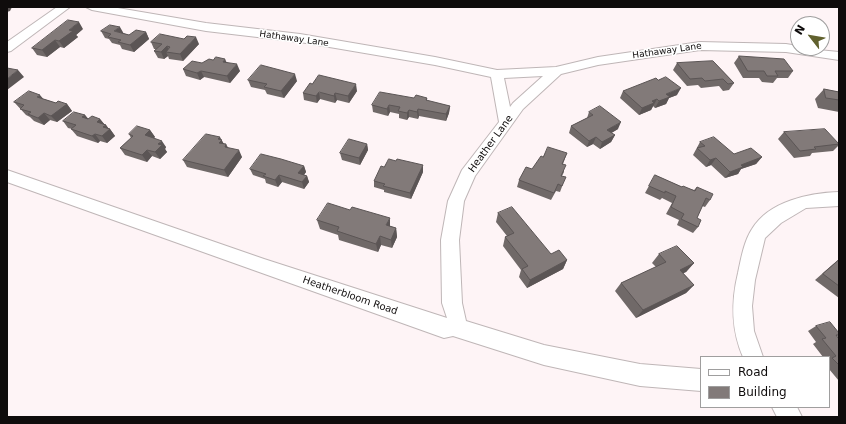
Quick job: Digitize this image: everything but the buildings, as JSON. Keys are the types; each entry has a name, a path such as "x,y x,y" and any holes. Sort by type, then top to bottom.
{"street":[{"path":"7,48 64,7"},
{"name":"Hathaway Lane","path":"92,7 206,27 300,38 390,53 497,74 556,71 598,61 700,46 786,48 839,56"},
{"name":"Heather Lane","path":"452,326 457,319 452,303 450,240 456,201 468,174 518,106 556,71"},
{"path":"497,74 506,122"},
{"name":"Heatherbloom Road","path":"7,176 444,328 452,326 544,355 640,375 700,380"},
{"path":"753,356 748,345 742,319 744,283 758,232 769,221 804,202 824,199 839,199"},
{"path":"784,408 791,417"}]}
